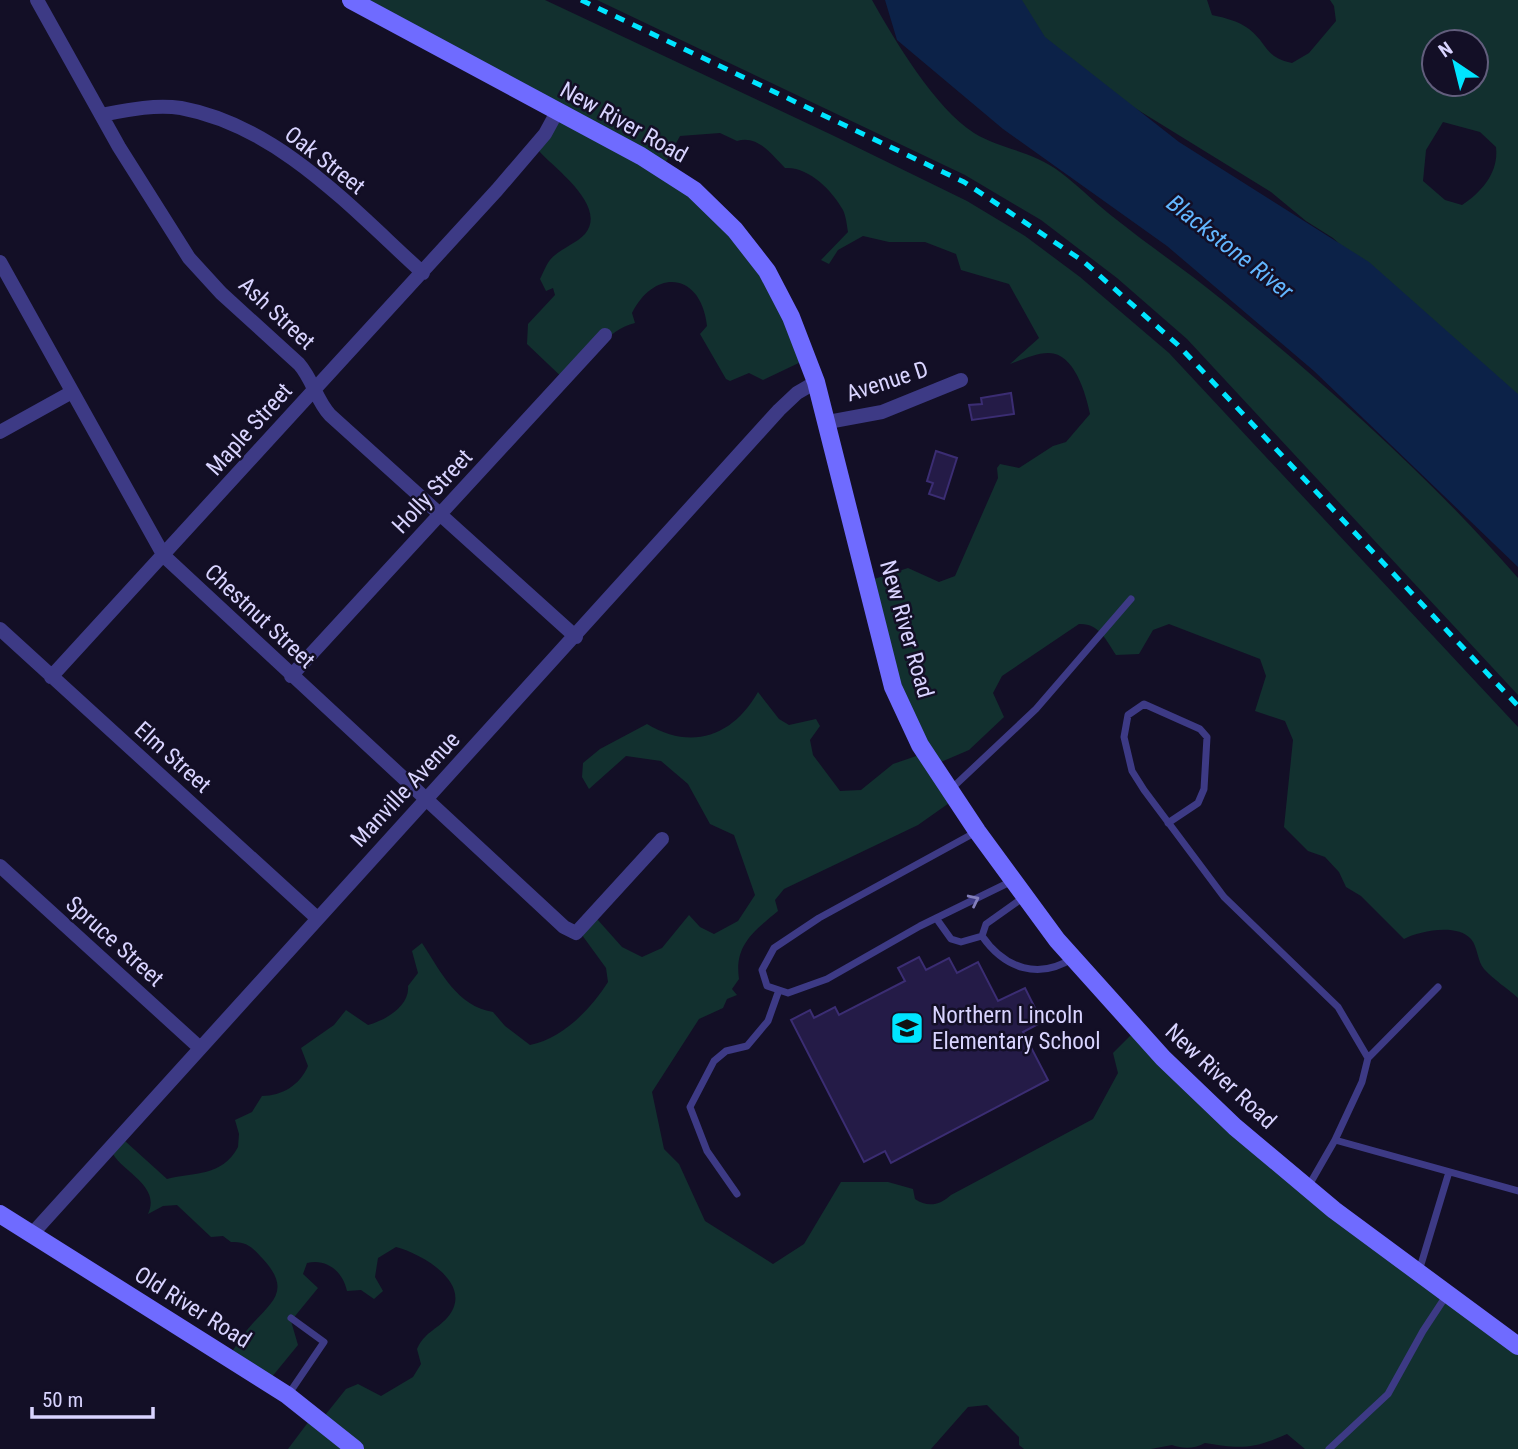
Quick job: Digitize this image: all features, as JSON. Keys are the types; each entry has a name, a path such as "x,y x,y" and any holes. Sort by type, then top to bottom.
{"street":[{"name":"Ash Street","path":"37,0 101,115 190,258 222,293 299,364 315,391 319,404 330,415 576,637"},
{"name":"New River Road","path":"351,0 641,156 694,190 735,230 766,271 791,317 816,382 893,687 920,744 977,831 1073,958 1163,1058 1235,1127 1419,1272 1516,1341"},
{"name":"Oak Street","path":"101,115 155,106 182,108 224,121 292,158 423,273"},
{"name":"Maple Street","path":"51,677 423,273 545,134 557,112"},
{"name":"Chestnut Street","path":"0,262 164,556 564,927 576,933 663,839"},
{"name":"Holly Street","path":"291,676 605,335"},
{"name":"Avenue D","path":"828,422 882,412 961,380"},
{"name":"Manville Avenue","path":"32,1234 779,411 797,393 816,382"},
{"path":"0,432 72,392"},
{"name":"Elm Street","path":"0,629 317,918"},
{"name":"Spruce Street","path":"0,866 200,1048"},
{"name":"Old River Road","path":"0,1214 287,1395 355,1449"}],"lane":[{"path":"949,790 1036,709 1131,599"},
{"path":"1168,823 1198,803 1203,789 1207,737 1200,729 1144,704 1128,715 1124,737 1132,771 1168,823 1224,897 1338,1007 1368,1058"},
{"path":"977,831 819,918 774,948 762,970 767,986 788,993 827,979 936,918 1013,881"},
{"path":"982,936 986,924 1024,896"},
{"path":"936,918 951,939 961,942 982,936"},
{"path":"982,936 995,952 1023,970 1059,967 1073,958"},
{"path":"1308,1187 1335,1140 1362,1082 1368,1058 1438,987"},
{"path":"737,1194 707,1151 690,1107 714,1061 726,1051 747,1046 768,1021 779,990"},
{"path":"1335,1140 1518,1191"},
{"path":"1419,1272 1449,1172"},
{"path":"1329,1449 1388,1394 1448,1293"},
{"path":"287,1395 324,1342 291,1318"}],"green space":[{"path":"347,0 545,0 967,201 1025,236 1080,277 1169,353 1518,727 1518,998 1484,969 1473,942 1465,934 1438,930 1404,939 1361,896 1346,887 1339,872 1325,857 1308,851 1284,827 1293,740 1285,721 1255,711 1266,676 1260,659 1169,624 1153,630 1139,654 1116,655 1097,629 1079,624 1002,676 993,693 1004,717 969,750 934,765 952,801 918,825 784,889 775,900 778,911 754,932 743,948 738,967 739,979 732,989 737,995 727,999 723,1008 699,1019 652,1092 664,1149 679,1164 705,1221 773,1264 804,1244 841,1182 888,1182 913,1189 915,1199 925,1204 943,1201 1093,1119 1118,1073 1113,1053 1135,1031 1213,1107 1518,1345 1518,1449 1305,1449 1287,1434 1265,1443 1247,1446 1205,1443 1185,1448 1172,1445 1151,1449 1024,1449 1019,1445 1019,1437 987,1405 968,1407 931,1449 288,1449 312,1417 322,1419 346,1389 358,1384 381,1396 413,1377 421,1364 417,1349 427,1335 447,1318 454,1306 455,1294 451,1283 432,1264 396,1247 378,1258 375,1277 383,1291 374,1299 361,1290 347,1291 342,1278 333,1268 321,1263 307,1263 303,1274 318,1288 291,1321 298,1345 271,1378 228,1358 275,1297 277,1281 272,1271 249,1246 231,1242 223,1236 211,1237 177,1205 163,1206 148,1214 151,1204 146,1188 113,1154 125,1141 167,1179 207,1172 224,1164 238,1147 239,1134 235,1120 252,1112 262,1096 277,1094 290,1088 305,1073 308,1066 301,1048 334,1025 346,1010 368,1025 389,1016 401,1006 408,993 408,986 418,973 412,951 422,943 443,976 460,995 480,1009 493,1012 505,1026 530,1045 564,1030 593,1002 608,982 606,968 582,935 597,919 622,947 642,957 662,948 689,915 700,927 714,934 738,921 755,895 734,835 710,824 688,784 661,761 626,756 589,789 582,777 583,763 600,749 647,724 680,737 710,735 724,729 736,719 758,692 779,719 789,725 816,719 820,726 810,740 813,755 840,791 861,790 893,764 925,753 896,687 871,580 908,568 939,582 955,576 998,478 997,468 1000,464 1019,468 1053,446 1066,442 1090,414 1077,376 1065,359 1043,353 1010,364 1039,338 1009,284 961,270 956,254 925,242 889,242 863,236 838,250 829,264 821,260 848,232 844,212 833,195 811,175 794,168 785,168 758,143 737,141 720,133 680,136 662,169 691,193 767,278 805,360 763,380 749,373 730,381 726,379 700,334 707,326 703,308 696,295 687,286 676,282 664,283 642,298 632,313 635,323 625,326 606,339 568,383 527,344 528,324 555,295 553,288 546,291 540,279 546,267 554,256 585,234 590,223 590,212 585,200 539,151 557,119"},
{"path":"597,0 872,0 917,72 959,122 984,138 1050,165 1130,230 1213,292 1378,434 1485,541 1518,578 1518,695 1187,339 1117,278 1041,220 965,175"},
{"path":"998,0 1207,0 1212,15 1245,26 1271,54 1292,63 1309,53 1336,21 1334,6 1330,0 1518,0 1518,400 1439,337 1333,238 1306,221 1271,192 1031,44","holes":["1443,122 1480,132 1496,147 1492,173 1476,194 1462,205 1445,200 1423,181 1426,150"]}],"water":[{"name":"Blackstone River","path":"885,0 1022,0 1045,37 1179,142 1369,262 1518,394 1518,567 1314,371 1167,246 1003,129 897,40"}],"building":[{"path":"1011,393 1014,414 972,420 969,405 982,404 981,398"},
{"path":"936,451 957,458 944,499 929,494 933,483 927,481"},
{"path":"919,957 926,970 949,958 957,973 978,962 998,1001 1025,988 1042,1022 1023,1032 1048,1080 891,1163 885,1151 864,1162 791,1020 810,1010 814,1018 835,1007 839,1015 905,981 898,968"}],"railway":[{"path":"581,0 964,182 1083,261 1178,345 1518,706"}],"place":[{"name":"Northern Lincoln Elementary School","path":"907,1028"}]}
